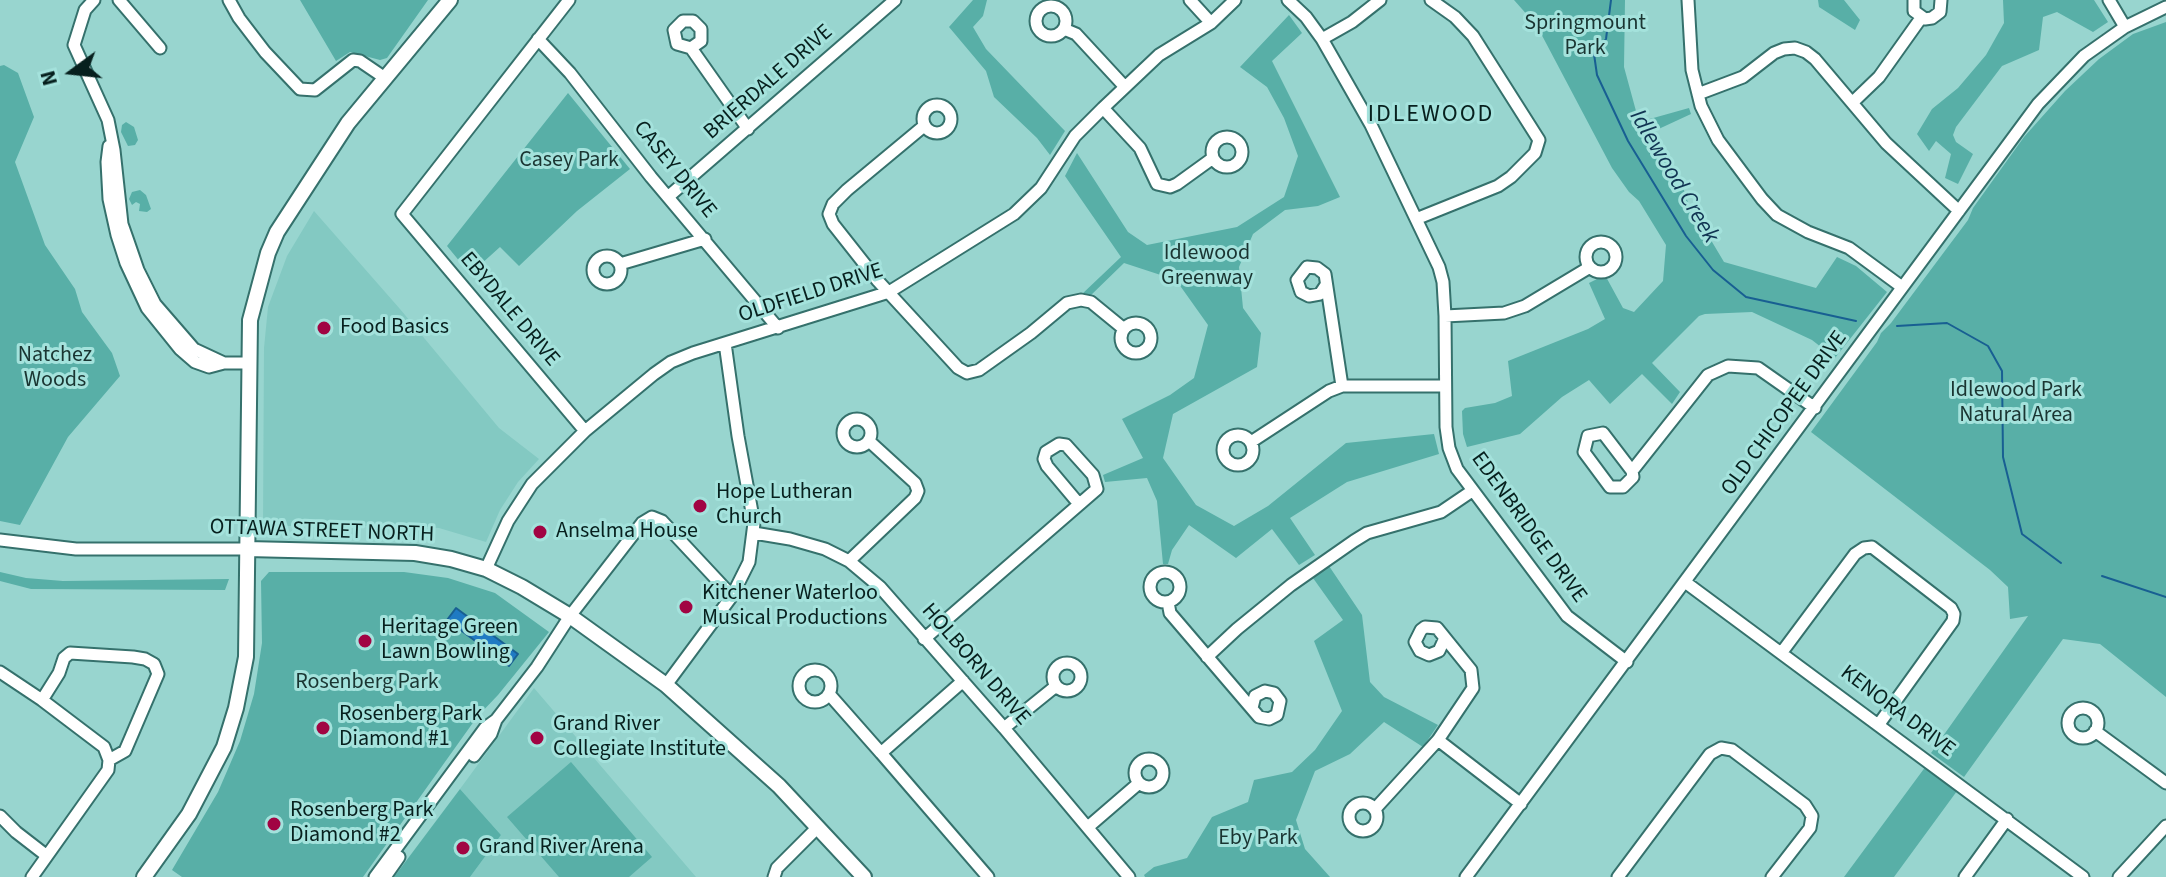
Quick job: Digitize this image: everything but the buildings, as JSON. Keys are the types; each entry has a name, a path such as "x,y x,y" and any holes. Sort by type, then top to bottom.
{"main road":[{"path":"144,877 189,814 224,747 236,708 246,657 250,320 273,240 338,138 450,0"},
{"name":"OTTAWA STREET NORTH","path":"247,549 415,553 486,569 535,594 666,685 730,740 864,877"}],"street":[{"path":"94,0 85,10 74,45 105,110 114,150 122,224 138,270 150,294 194,349 224,363 249,363"},
{"path":"119,0 160,48"},
{"path":"229,0 265,52 300,89 315,90 353,60 360,61 385,78"},
{"path":"538,39 569,0"},
{"name":"BRIERDALE DRIVE","path":"669,196 895,0"},
{"path":"1190,0 1211,23"},
{"name":"OLDFIELD DRIVE","path":"486,569 508,521 532,484 585,431 671,362 889,292 1014,214 1041,188 1075,136 1103,108 1159,55 1211,23 1235,0"},
{"name":"EDENBRIDGE DRIVE","path":"1288,0 1322,39 1371,125 1439,267 1444,291 1449,448 1457,469 1567,616 1627,662"},
{"path":"1322,39 1352,22 1380,0"},
{"path":"1416,219 1498,186 1535,153 1539,140 1473,36 1455,17 1431,0"},
{"path":"1688,0 1692,70 1701,106 1718,140 1777,215 1808,232 1849,248 1902,287"},
{"path":"1914,0 1914,11 1925,19 1937,16 1942,8 1941,0"},
{"path":"2109,0 2125,27"},
{"name":"OLD CHICOPEE DRIVE","path":"1466,877 2038,104 2084,56 2125,27 2166,7"},
{"path":"1853,102 1879,77 1921,18"},
{"path":"1064,29 1076,34 1125,87"},
{"name":"CASEY DRIVE","path":"538,39 570,73 778,328"},
{"name":"EBYDALE DRIVE","path":"538,39 402,214 585,431"},
{"path":"691,48 748,129"},
{"path":"1698,94 1743,77 1774,53 1795,48 1815,59 1886,143 1959,211"},
{"path":"1103,108 1140,148 1157,184 1170,187 1177,184 1213,158"},
{"path":"924,126 847,190 833,204 829,214 833,224 889,292 958,368 967,373 979,370 1067,303 1081,300 1091,302 1124,329"},
{"path":"620,264 705,239"},
{"path":"1445,316 1504,313 1525,306 1590,267"},
{"path":"1326,285 1342,386"},
{"path":"666,685 732,596 749,562 754,533 725,343"},
{"path":"1632,471 1603,433 1588,436 1584,452 1610,487 1623,487 1633,477 1632,471 1708,375 1728,366 1758,368 1815,408"},
{"path":"1251,442 1329,391 1342,386 1445,386"},
{"path":"849,561 915,498 918,491 915,483 869,441"},
{"path":"924,639 1097,489 1097,481 1066,445 1059,444 1046,452 1044,459 1079,504"},
{"path":"1207,657 1291,585 1354,541 1367,533 1441,512 1472,491"},
{"path":"385,877 485,728 496,720 537,667 570,616 642,523 652,517 662,521 732,596"},
{"name":"HOLBORN DRIVE","path":"754,533 825,549 849,561 880,587 1129,877"},
{"name":"OTTAWA STREET NORTH","path":"0,540 76,549 247,549"},
{"path":"1782,652 1855,554 1872,547 1951,608 1954,614 1953,621 1879,724"},
{"name":"KENORA DRIVE","path":"1685,582 2083,877"},
{"path":"1168,602 1170,613 1252,708"},
{"path":"1375,809 1438,740 1473,688 1471,670 1444,640"},
{"path":"42,700 59,673 64,658 70,653 133,657 154,664 158,674 125,751 109,760"},
{"path":"0,672 104,747 109,760 108,770 32,877"},
{"path":"881,753 963,681"},
{"path":"1004,728 1056,686"},
{"path":"829,694 988,877"},
{"path":"2095,731 2166,783"},
{"path":"1438,740 1521,804"},
{"path":"1618,877 1710,754 1721,748 1732,750 1781,786 1805,805 1812,816 1810,828 1772,877"},
{"path":"1088,827 1139,783"},
{"path":"0,816 47,856"},
{"path":"1965,877 2007,819"},
{"path":"2119,877 2166,826"},
{"path":"774,877 777,868 818,827"},
{"path":"375,877 414,831"}],"shaded area":[{"path":"314,211 499,428 539,459 518,482 500,510 486,542 439,528 412,526 263,526 264,348 268,307 287,256"},
{"path":"456,608 518,654 509,666 447,620"},
{"name":"Grand River Collegiate Institute","path":"534,688 696,877 470,877 501,835 460,789"}],"green space":[{"path":"300,0 428,0 387,58 380,60 350,52 336,61"},
{"path":"973,0 987,0 983,16 973,27 986,49 1065,131 1050,155 1037,138 994,97 986,71 949,27"},
{"name":"Springmount Park","path":"1514,0 1625,0 1624,67 1639,122 1689,108 1691,114 1650,133 1653,145 1678,171 1687,200 1724,262 1816,288 1837,257 1856,266 1887,292 1835,358 1812,340 1752,312 1705,314 1699,316 1652,363 1680,392 1672,404 1642,374 1610,404 1589,380 1562,397 1520,434 1467,447 1462,411 1512,396 1508,361 1588,329 1605,319 1589,283 1605,275 1623,308 1634,312 1663,281 1666,245 1639,201 1612,168 1537,26"},
{"path":"1818,0 1844,0 1860,20 1855,30 1819,7"},
{"path":"2003,0 2094,0 2108,22 2093,32 2057,12 2043,17 2039,50 2002,66 1956,127 1953,135 1956,142 1973,154 1958,184 1945,178 1951,154 1936,141 1929,151 1917,134 1932,109 1958,88 1986,55 2004,23"},
{"name":"Idlewood Greenway","path":"1289,15 1302,33 1272,61 1340,197 1318,206 1285,210 1253,234 1239,267 1243,308 1261,333 1257,367 1173,414 1163,458 1196,505 1234,526 1268,506 1346,443 1434,434 1439,454 1347,482 1290,518 1315,555 1299,565 1272,529 1236,558 1189,525 1172,550 1168,564 1163,564 1157,501 1147,478 1105,482 1103,475 1143,458 1122,419 1170,395 1194,378 1208,325 1176,280 1124,263 1088,298 1081,295 1121,257 1065,176 1077,153 1128,232 1147,245 1237,227 1284,197 1298,156 1284,118 1267,87 1240,67"},
{"name":"Idlewood Park Natural Area","path":"2166,22 2166,697 2100,644 2063,639 1964,777 1931,753 2028,616 2010,619 2008,587 1990,570 1811,432 1881,333 1968,220 1973,208 2024,137 2099,59 2133,34"},
{"name":"Natchez Woods","path":"0,66 18,73 34,117 15,162 45,245 75,289 82,312 112,353 120,376 68,437 20,525 0,521"},
{"name":"Casey Park","path":"568,93 630,169 577,211 519,266 500,247 470,274 447,246"},
{"path":"126,122 134,127 138,140 135,145 128,146 121,132"},
{"path":"140,190 146,195 151,209 147,212 139,211 140,204 136,202 132,205 129,199 132,192"},
{"name":"Eby Park","path":"1329,566 1362,615 1370,682 1384,697 1438,725 1423,747 1384,722 1350,754 1315,771 1296,820 1305,849 1330,877 1145,877 1154,867 1187,858 1212,817 1248,802 1254,780 1292,772 1315,750 1342,711 1314,641 1343,620 1313,578"},
{"path":"0,572 63,581 229,579 225,590 31,589 0,581"},
{"name":"Rosenberg Park","path":"269,572 404,572 448,578 495,593 549,632 477,717 363,877 182,877 172,870 218,792 240,741 254,694 262,643 261,581"},
{"path":"571,762 652,857 629,877 559,877 507,817"},
{"path":"1926,766 1957,791 1894,877 1844,877"},
{"path":"460,789 501,835 470,877 394,877"}],"waterway":[{"name":"Idlewood Creek","path":"1611,0 1606,39 1594,54 1597,75 1628,141 1686,236 1713,270 1746,297 1856,321"},
{"name":"Idlewood Creek","path":"1897,326 1947,323 1988,346 2002,371 2003,457 2022,534 2061,563"},
{"name":"Idlewood Creek","path":"2102,576 2166,597"}],"place":[{"name":"Food Basics","path":"324,328"},
{"name":"Hope Lutheran Church","path":"700,506"},
{"name":"Anselma House","path":"540,532"},
{"name":"Kitchener Waterloo Musical Productions","path":"686,607"},
{"name":"Heritage Green Lawn Bowling","path":"365,641"},
{"name":"Rosenberg Park Diamond #1","path":"323,728"},
{"name":"Grand River Collegiate Institute","path":"537,738"},
{"name":"Rosenberg Park Diamond #2","path":"274,824"},
{"name":"Grand River Arena","path":"463,848"}],"district":[{"name":"IDLEWOOD","path":"1431,116"}]}
